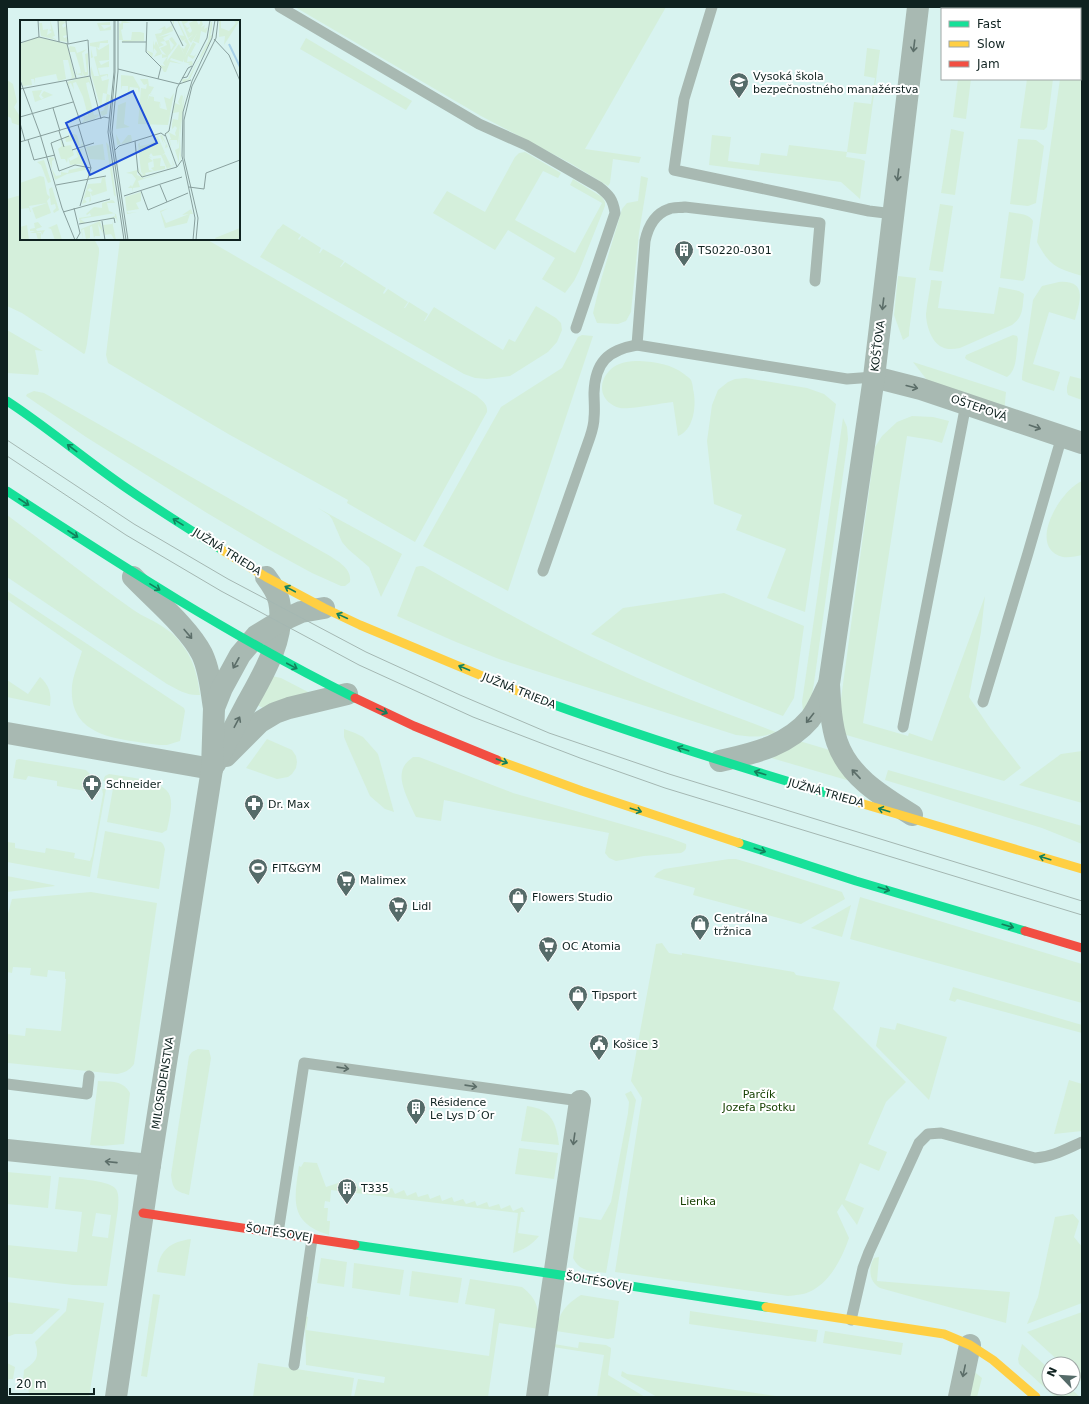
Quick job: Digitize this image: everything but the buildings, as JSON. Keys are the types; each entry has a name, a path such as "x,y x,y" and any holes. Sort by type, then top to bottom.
{"street":[{"name":"KOŠŤOVA","path":"829,684 874,377 918,7"},
{"name":"OŠTEPOVÁ","path":"874,377 921,389 1082,443"},
{"name":"JUŽNÁ TRIEDA","path":"7,401 34,419 122,485 159,510 266,577 324,608 360,625 576,713 720,761 1082,869"},
{"path":"7,492 122,566 250,643 347,694 489,757 599,798 855,880 1082,948"},
{"name":"MILOSRDENSTVA","path":"116,1397 150,1165 212,769 214,708 208,671 195,642 122,566"},
{"path":"212,769 270,662 272,655 279,622 279,601 274,589 266,577"},
{"name":"MILOSRDENSTVA","path":"214,708 222,688 240,655 256,636 279,622 301,612 324,608"},
{"path":"720,761 756,752 784,741 810,718 829,684"},
{"path":"829,684 832,718 837,742 844,757 855,773 878,794 922,821"},
{"path":"212,769 260,722 275,713 289,708 347,694"},
{"path":"7,733 212,769"},
{"path":"537,1397 580,1101"},
{"path":"7,1150 150,1165"},
{"name":"ŠOLTÉSOVEJ","path":"143,1213 278,1232 312,1239 554,1274 662,1292 944,1334 970,1345 993,1360 1036,1397"},
{"path":"958,1397 970,1345"}],"lane":[{"path":"280,7 479,124 526,145 599,186 609,195 614,204 615,213 576,328"},
{"path":"712,7 684,99 674,170 869,211 894,214"},
{"path":"637,345 645,241 648,227 656,216 668,209 685,207 820,223 815,281"},
{"path":"543,571 590,437 594,420 594,393 596,378 605,357 613,352 624,347 637,345 847,379 874,377"},
{"path":"903,727 966,404"},
{"path":"983,702 1062,436"},
{"path":"278,1232 304,1063 580,1101"},
{"path":"7,1084 87,1094 89,1076"},
{"path":"851,1320 863,1268 869,1252 919,1143 928,1134 942,1133 1034,1158 1045,1158 1052,1156 1082,1142"},
{"path":"294,1366 312,1239"}],"green space":[{"path":"295,7 666,7 585,149 641,157 639,163 613,159 610,183 608,186 570,163 481,116"},
{"path":"969,7 982,7 982,8"},
{"path":"982,7 1062,7 1062,8"},
{"path":"1082,7 1082,276 1066,271 1050,262 1037,242 1060,80 1081,80 1081,8 1071,8"},
{"path":"306,38 412,101 406,110 300,49"},
{"path":"867,48 880,50 866,154 847,152 854,102 871,104 875,78 864,76"},
{"path":"7,80 13,84 17,102 14,107 20,116 20,126 12,123 11,118 7,116"},
{"path":"958,80 971,80 966,119 953,117"},
{"path":"1027,80 1053,80 1047,127 1044,130 1020,128"},
{"path":"951,129 964,132 955,195 941,193"},
{"path":"712,135 731,137 728,161 759,165 761,153 787,156 789,145 847,152 846,157 865,161 860,199 841,182 709,165"},
{"path":"1018,139 1036,140 1044,146 1036,203 1028,206 1010,204"},
{"path":"525,152 561,173 558,178 543,171 515,220 575,253 602,203 570,185 573,179 602,197 605,202 605,206 579,271 565,293 542,279 555,258 508,230 495,250 433,213 447,191 485,212 515,157 519,153"},
{"path":"641,176 648,178 639,233 631,312 626,321 618,324 597,323 593,313 622,209 627,203 638,201"},
{"path":"20,195 20,240 95,240 99,248 87,344 84,354 22,313 7,306 7,199"},
{"path":"940,204 953,206 943,272 929,270"},
{"path":"1009,212 1029,216 1033,221 1025,278 1023,281 1000,278"},
{"path":"283,224 301,235 298,239 299,240 302,236 321,248 319,253 323,249 344,261 340,267 345,262 386,288 383,293 384,294 388,289 408,302 404,308 409,302 428,314 424,321 434,307 503,350 509,339 515,342 536,306 556,318 561,323 562,330 557,342 548,352 510,376 487,379 475,378 464,374 260,257 278,229"},
{"path":"120,240 208,240 477,396 486,405 487,412 415,542 347,503 348,500 230,435 108,363 106,355"},
{"path":"898,276 916,278 909,336 903,340 894,315"},
{"path":"931,280 942,281 938,308 994,314 999,287 1019,291 1024,294 1021,315 1012,325 960,348 944,348 938,345 932,337 927,323 926,314"},
{"path":"1059,282 1068,282 1078,288 1080,300 1075,320 1049,312 1033,364 1060,372 1054,391 1026,382 1022,380 1022,376 1033,300 1042,286"},
{"path":"7,330 43,351 35,350 39,371 38,375 7,373"},
{"path":"582,335 593,336 508,591 423,546 501,407 562,368 578,337"},
{"path":"1013,335 1017,336 1018,339 1016,360 1011,374 1007,377 965,358 966,355"},
{"path":"640,361 669,366 691,380 695,402 693,416 688,428 678,436 673,402 620,408 608,402 605,397 602,387 603,381 610,370 624,362"},
{"path":"913,362 1006,392 1004,413 927,380"},
{"path":"1070,376 1082,379 1082,400 1068,395 1067,387"},
{"path":"746,378 807,388 824,394 836,404 805,612 767,598 786,549 736,530 742,515 714,504 707,441 712,405 718,390 728,382 735,379"},
{"path":"34,391 44,393 330,556 341,563 347,570 350,577 350,582 345,586 341,586 312,573 207,513 86,437 26,396"},
{"path":"912,416 933,417 949,421 942,443 907,436 863,723 908,736 909,733 932,741 985,596 981,632 969,697 990,728 1021,768 1004,781 843,734 839,714 875,447 882,436 897,422"},
{"path":"843,418 847,427 848,439 814,683 812,695 803,711 802,702"},
{"path":"1082,481 1082,555 1063,557 1052,552 1047,543 1047,531 1050,519 1065,495 1073,486"},
{"path":"318,508 402,554 381,597 369,567 348,549 342,542 332,519 329,515"},
{"path":"7,515 116,598 136,612 169,631 180,641 193,663 200,695 187,694 167,684 7,577"},
{"path":"423,566 519,620 638,678 776,732 756,736 736,735 499,659 397,616 416,567"},
{"path":"7,591 184,708 185,711 180,741 167,745 159,745 129,741 100,733 88,726 79,717 73,704 72,686 82,651 7,599"},
{"path":"724,593 804,626 794,698 783,716 686,677 591,634 623,608"},
{"path":"272,676 281,678 312,694 263,708 257,705"},
{"path":"40,677 46,683 49,690 51,698 50,706 7,697 7,680 28,694"},
{"path":"344,729 363,737 378,754 394,812 385,809 370,796 344,737"},
{"path":"267,739 292,750 296,756 296,768 288,777 277,779 246,768"},
{"path":"796,740 833,751 850,781 768,757"},
{"path":"1082,751 1082,803 1019,785 1061,754"},
{"path":"413,757 419,757 513,793 670,838 686,844 686,849 681,853 644,856 616,861 609,858 605,853 609,833 444,800 441,821 416,817 402,783 405,765"},
{"path":"19,759 86,770 90,774 86,791 57,786 57,781 28,776 26,780 13,778 16,760"},
{"path":"888,770 1082,826 1082,844 1042,828 885,780"},
{"path":"109,774 152,782 167,790 170,796 171,804 167,830 162,833 107,822 114,783 103,781 105,776"},
{"path":"102,789 106,789 90,877 7,862 7,842 15,843 15,848 45,853 46,848 75,853 74,858 90,861 103,794"},
{"path":"105,831 161,842 163,844 165,849 159,889 97,878"},
{"path":"736,859 760,866 842,892 845,899 801,924 693,895 695,888 654,877 657,873 664,869"},
{"path":"7,876 53,885 55,886 7,892"},
{"path":"91,892 157,903 134,1064 127,1071 117,1074 8,1063 7,1034 25,1036 26,1028 61,1031 66,979 65,972 48,970 47,977 30,975 31,968 13,967 12,973 7,972 7,917 12,899"},
{"path":"860,897 1082,964 1082,1003 850,939"},
{"path":"851,905 842,937 811,928"},
{"name":"Parčík Jozefa Psotku","path":"662,943 669,953 682,955 682,953 794,972 796,975 840,982 833,1009 906,1082 886,1102 868,1144 887,1152 879,1171 860,1163 845,1200 864,1208 857,1225 842,1204 837,1212 849,1238 846,1246 839,1262 829,1276 823,1283 807,1293 788,1296 615,1272 642,1098 631,1081 656,944"},
{"path":"953,987 1082,1025 1082,1033 957,999 955,1002 949,1000"},
{"path":"897,1023 947,1037 929,1100 876,1046 880,1027 895,1030"},
{"path":"198,1049 209,1050 211,1058 189,1195 178,1191 174,1187 171,1175 189,1056 192,1052"},
{"path":"1069,1080 1082,1084 1082,1131 1054,1134"},
{"path":"98,1081 116,1082 124,1086 130,1093 124,1144 102,1146 90,1145"},
{"path":"631,1091 636,1100 606,1273 586,1270 579,1266 573,1258 579,1217 601,1220 611,1202 628,1113 629,1102 625,1094"},
{"path":"527,1106 542,1110 551,1118 556,1130 559,1145 521,1141"},
{"path":"519,1148 558,1153 554,1179 515,1174"},
{"path":"304,1162 317,1163 326,1187 341,1182 343,1188 356,1183 359,1189 368,1185 371,1190 380,1187 383,1192 392,1188 395,1194 404,1190 407,1196 416,1192 418,1197 428,1194 430,1199 440,1195 442,1201 452,1197 454,1202 463,1199 466,1204 475,1201 477,1206 487,1202 489,1207 499,1204 501,1209 510,1205 513,1211 522,1207 525,1212 521,1212 518,1233 539,1236 527,1247 513,1253 518,1213 331,1190 330,1202 325,1201 324,1208 328,1208 327,1221 330,1221 329,1235 316,1230 307,1224 297,1209 296,1189 299,1166 301,1167"},
{"path":"7,1172 51,1176 48,1208 7,1204"},
{"path":"59,1177 97,1181 111,1185 117,1190 118,1209 107,1286 73,1285 7,1277 7,1245 77,1252 82,1212 55,1209","holes":["96,1213 111,1215 108,1238 92,1236"]},
{"path":"1073,1214 1079,1221 1074,1237 1082,1247 1082,1303 1027,1324 1038,1297 1055,1217"},
{"path":"191,1239 185,1276 157,1272 160,1258 167,1248 177,1242"},
{"path":"879,1257 877,1281 1010,1292 1006,1323 880,1288 872,1279 870,1270 874,1258"},
{"path":"321,1258 347,1262 344,1287 317,1283"},
{"path":"354,1263 404,1270 400,1295 352,1288"},
{"path":"412,1271 462,1278 458,1303 409,1296"},
{"path":"470,1279 522,1287 534,1301 539,1316 539,1329 499,1323 488,1397 354,1397 358,1379 384,1383 385,1377 306,1365 305,1316 308,1317 306,1330 489,1356 495,1309 465,1304"},
{"path":"153,1294 160,1295 147,1377 141,1376"},
{"path":"581,1295 619,1301 614,1338 608,1339 556,1331 561,1314 571,1302"},
{"path":"68,1298 104,1303 89,1397 30,1397 26,1380 23,1381 24,1370 36,1359 37,1352 35,1342 66,1311"},
{"path":"7,1302 60,1309 32,1334 15,1334 7,1337"},
{"path":"690,1311 818,1330 816,1342 689,1324"},
{"path":"1082,1312 1082,1382 1081,1356 1053,1356 1027,1332"},
{"path":"825,1331 903,1343 901,1355 823,1343"},
{"path":"579,1342 606,1345 611,1348 608,1375 645,1397 597,1397 604,1355 553,1347 554,1344 578,1348"},
{"path":"1022,1344 1041,1362 1041,1384 1019,1364 1018,1359"},
{"path":"7,1363 15,1367 13,1379 9,1379 7,1382"},
{"path":"258,1363 354,1378 351,1397 253,1397"},
{"path":"972,1370 982,1378 977,1397 970,1397 971,1393 966,1392"},
{"path":"622,1371 627,1374 783,1397 657,1397 621,1376"},
{"path":"1054,1396 1080,1397 1055,1397"}],"tram line":[{"path":"7,440 134,524 228,579 366,652 460,695 549,733 669,774 1082,901"},
{"path":"7,456 126,535 221,591 359,665 473,717 580,758 665,788 1082,915"}],"traffic: fast":[{"path":"7,401 122,485 222,550"},
{"path":"7,491 178,600 265,651 355,698"},
{"path":"530,696 689,751 850,800"},
{"path":"739,843 856,881 1025,931"},
{"path":"355,1245 766,1307"}],"traffic: slow":[{"path":"222,550 266,577 324,608 360,625 530,696"},
{"path":"497,760 582,791 739,843"},
{"path":"850,800 1082,869"},
{"path":"766,1307 944,1334 970,1345 993,1360 1036,1397"}],"traffic: jam":[{"path":"355,698 414,726 497,760"},
{"path":"1025,931 1082,948"},
{"path":"143,1213 355,1245"}],"place":[{"name":"Vysoká škola bezpečnostného manažérstva","path":"739,99"},
{"name":"TS0220-0301","path":"684,267"},
{"name":"Schneider","path":"92,801"},
{"name":"Dr. Max","path":"254,821"},
{"name":"FIT&GYM","path":"258,885"},
{"name":"Malimex","path":"346,897"},
{"name":"Flowers Studio","path":"518,914"},
{"name":"Lidl","path":"398,923"},
{"name":"Centrálna tržnica","path":"700,941"},
{"name":"OC Atomia","path":"548,963"},
{"name":"Tipsport","path":"578,1012"},
{"name":"Košice 3","path":"599,1061"},
{"name":"Résidence Le Lys D´Or","path":"416,1125"},
{"name":"T335","path":"347,1205"}],"park label":[{"name":"Lienka","path":"698,1201"}]}
